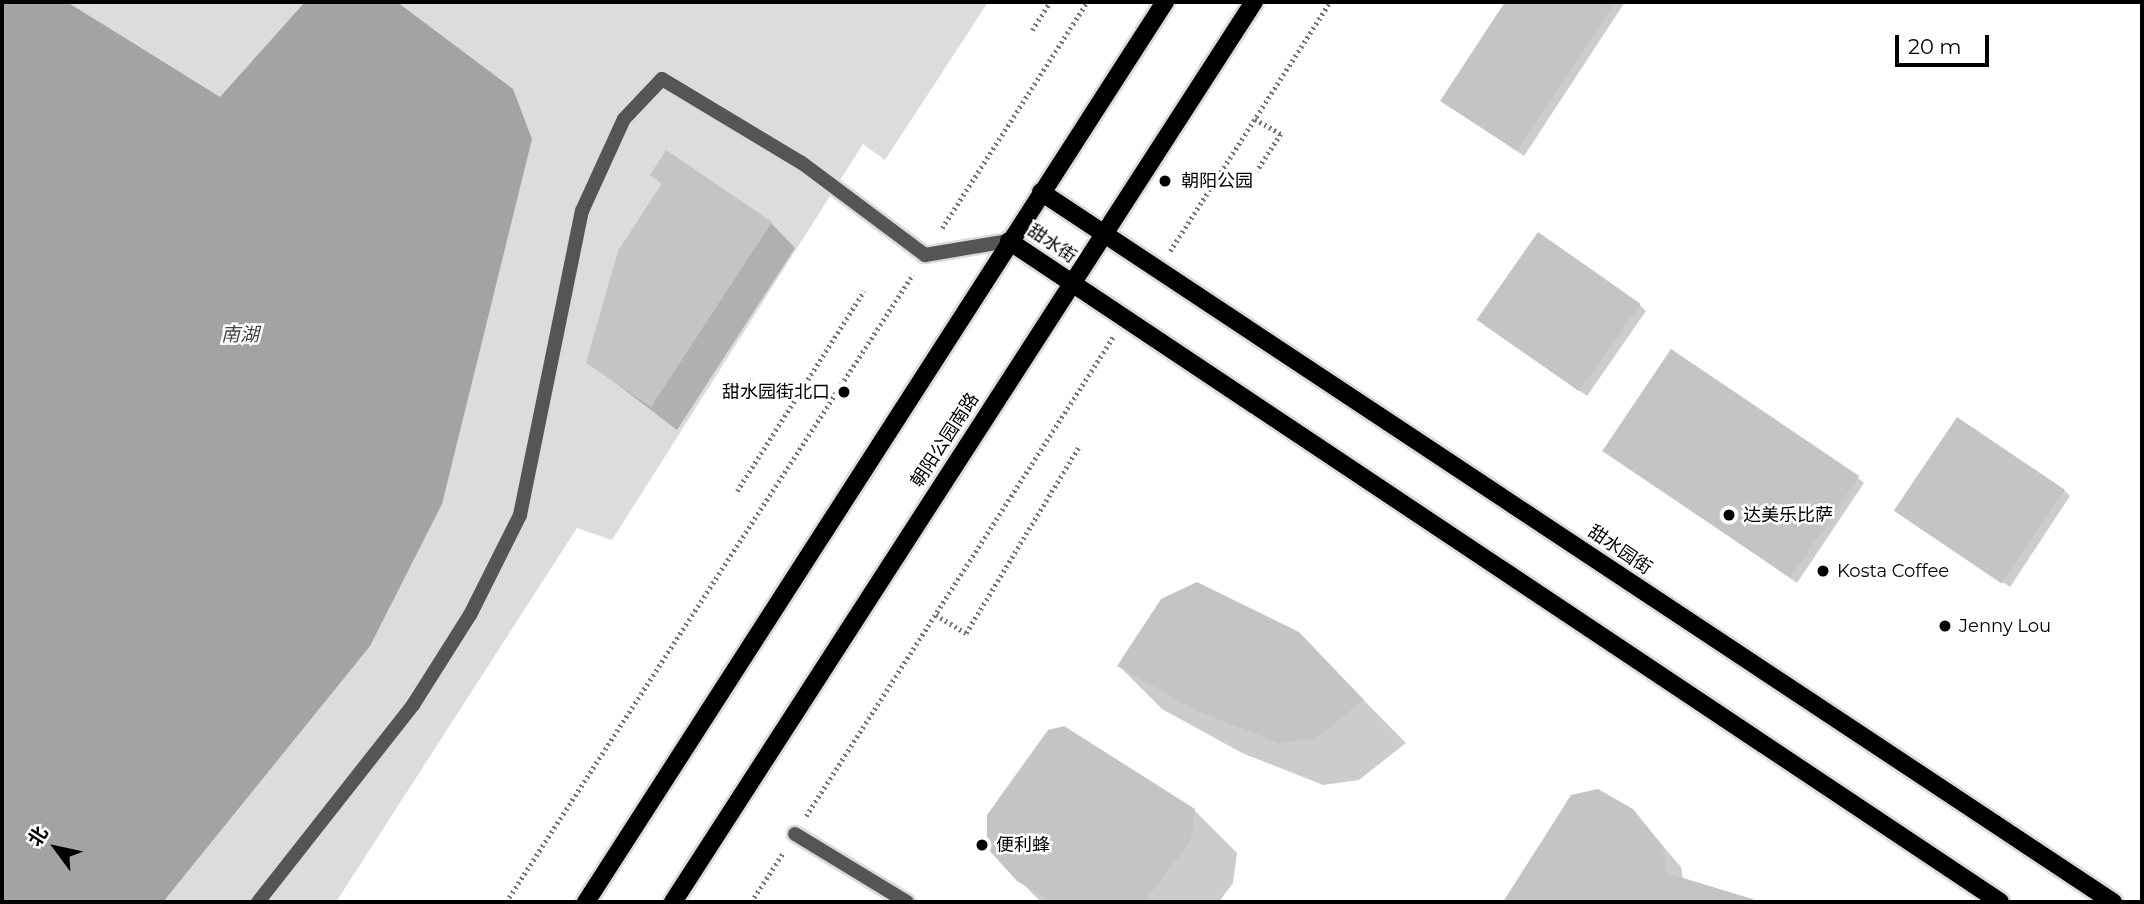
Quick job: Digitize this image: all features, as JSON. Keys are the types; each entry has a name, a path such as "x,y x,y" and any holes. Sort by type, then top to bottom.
{"main road":[{"path":"586,902 1165,2"},
{"name":"朝阳公园南路","path":"673,902 1254,2"},
{"name":"甜水园街","path":"1041,192 2113,902"},
{"name":"甜水街","path":"1009,241 1071,283"},
{"path":"1071,283 2000,902"}],"lane":[{"path":"258,902 413,705 470,615 520,515 582,211 624,119 662,79 802,163 925,255 1009,241"},
{"path":"795,834 907,902"}],"path":[{"path":"1032,30 1050,2"},
{"path":"506,902 1087,2"},
{"path":"1158,269 1330,2"},
{"path":"1255,119 1281,134 1257,171"},
{"path":"737,491 864,291"},
{"path":"751,902 1125,319"},
{"path":"936,615 967,633 1080,444"}],"shaded area":[{"name":"南湖","path":"2,2 988,2 885,160 863,144 612,540 577,528 336,902 2,902"}],"water":[{"name":"南湖","path":"2,2 67,2 220,97 305,2 397,2 513,89 532,139 442,504 370,646 163,902 2,902"}],"building":[{"path":"1505,2 1615,2 1517,151 1440,101"},
{"path":"666,150 772,222 651,407 586,363 618,251 662,183 650,175"},
{"path":"1538,232 1640,304 1579,391 1477,320"},
{"path":"1671,349 1859,476 1790,578 1602,451"},
{"path":"1957,417 2065,490 2002,583 1894,511"},
{"path":"1197,582 1299,632 1364,700 1316,738 1279,743 1197,711 1117,666 1161,599"},
{"path":"1064,726 1195,809 1191,840 1144,902 1054,902 1017,881 987,848 987,815 1048,730"},
{"path":"1598,789 1633,809 1662,845 1667,873 1762,902 1503,902 1571,795"}],"place":[{"name":"朝阳公园","path":"1165,181"},
{"name":"甜水园街北口","path":"844,392"},
{"name":"达美乐比萨","path":"1729,515"},
{"name":"Kosta Coffee","path":"1823,571"},
{"name":"Jenny Lou","path":"1945,626"},
{"name":"便利蜂","path":"982,845"}]}
